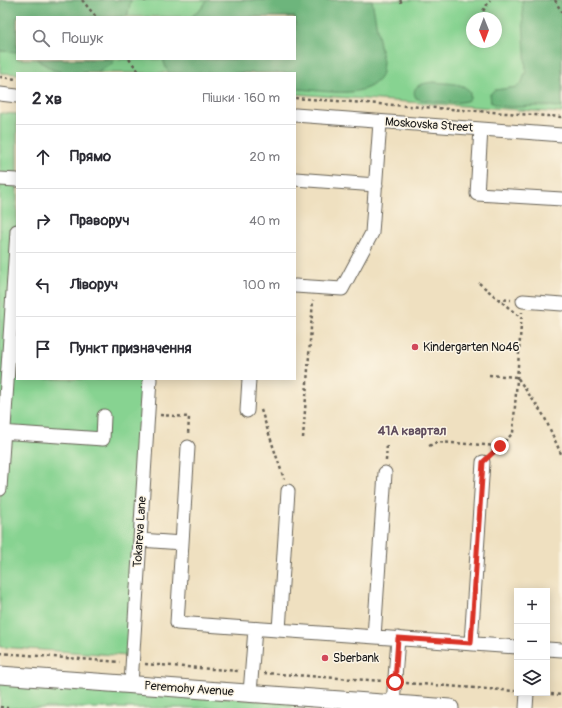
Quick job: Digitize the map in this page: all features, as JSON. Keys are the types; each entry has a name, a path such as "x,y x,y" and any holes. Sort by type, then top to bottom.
{"main road":[{"name":"Peremohy Avenue","path":"0,675 250,693 339,704 393,704 450,708"}],"street":[{"path":"0,94 16,96"},
{"name":"Moskovska Street","path":"296,116 562,134"},
{"path":"296,286 342,289 372,233 380,122"},
{"path":"481,129 476,194 562,199"},
{"path":"0,179 16,180"},
{"path":"296,179 376,185"},
{"path":"0,489 5,343 16,240"},
{"path":"523,301 562,304"},
{"name":"Tokareva Lane","path":"131,684 150,380"},
{"path":"247,411 249,380"},
{"path":"2,432 103,439 104,416"},
{"path":"188,447 177,623 514,647"},
{"path":"471,643 483,462"},
{"path":"374,637 385,474"},
{"path":"279,630 288,491"},
{"path":"140,540 182,543"},
{"path":"250,693 255,628"},
{"path":"393,704 398,638"},
{"path":"550,649 562,650"},
{"path":"526,708 527,696"}],"path":[{"path":"82,0 95,16"},
{"path":"400,0 403,5"},
{"path":"483,11 490,0"},
{"path":"555,0 562,13"},
{"path":"130,60 139,72"},
{"path":"0,77 16,79"},
{"path":"296,98 562,118"},
{"path":"479,283 522,319"},
{"path":"303,438 313,287"},
{"path":"483,462 514,433 523,301"},
{"path":"489,375 517,377"},
{"path":"517,377 544,416 562,456"},
{"path":"260,408 288,491"},
{"path":"147,414 189,417 188,447"},
{"path":"429,446 437,442 500,446"},
{"path":"385,474 387,444"},
{"path":"550,694 562,695"},
{"path":"0,707 8,708"}],"green space":[{"path":"0,0 562,0 562,113 296,94 296,72 16,72 16,74 0,73"},
{"path":"0,0 131,0 127,16 16,16 16,52 0,51"},
{"path":"207,0 372,0 383,62 381,75 379,79 371,86 362,90 339,92 296,89 296,72 168,72 163,60 296,60 296,16 192,16 202,8"},
{"path":"522,0 562,0 562,108 552,106 509,107 496,105 491,102 490,94 495,90 517,87 522,82 526,71"},
{"path":"38,60 114,60 111,65 98,72 61,72 53,70"},
{"path":"434,82 458,84 463,86 470,93 470,99 454,103 421,100 416,98 414,94 416,87"},
{"path":"0,113 16,114 16,380 146,380 129,656 0,647"},
{"path":"0,681 363,708 0,708"}],"place":[{"name":"Kindergarten №46","path":"415,347"},
{"name":"Sberbank","path":"325,658"}],"district":[{"name":"41А квартал","path":"412,431"}],"route":[{"path":"395,682 398,638 471,643 483,462 500,446"}]}
